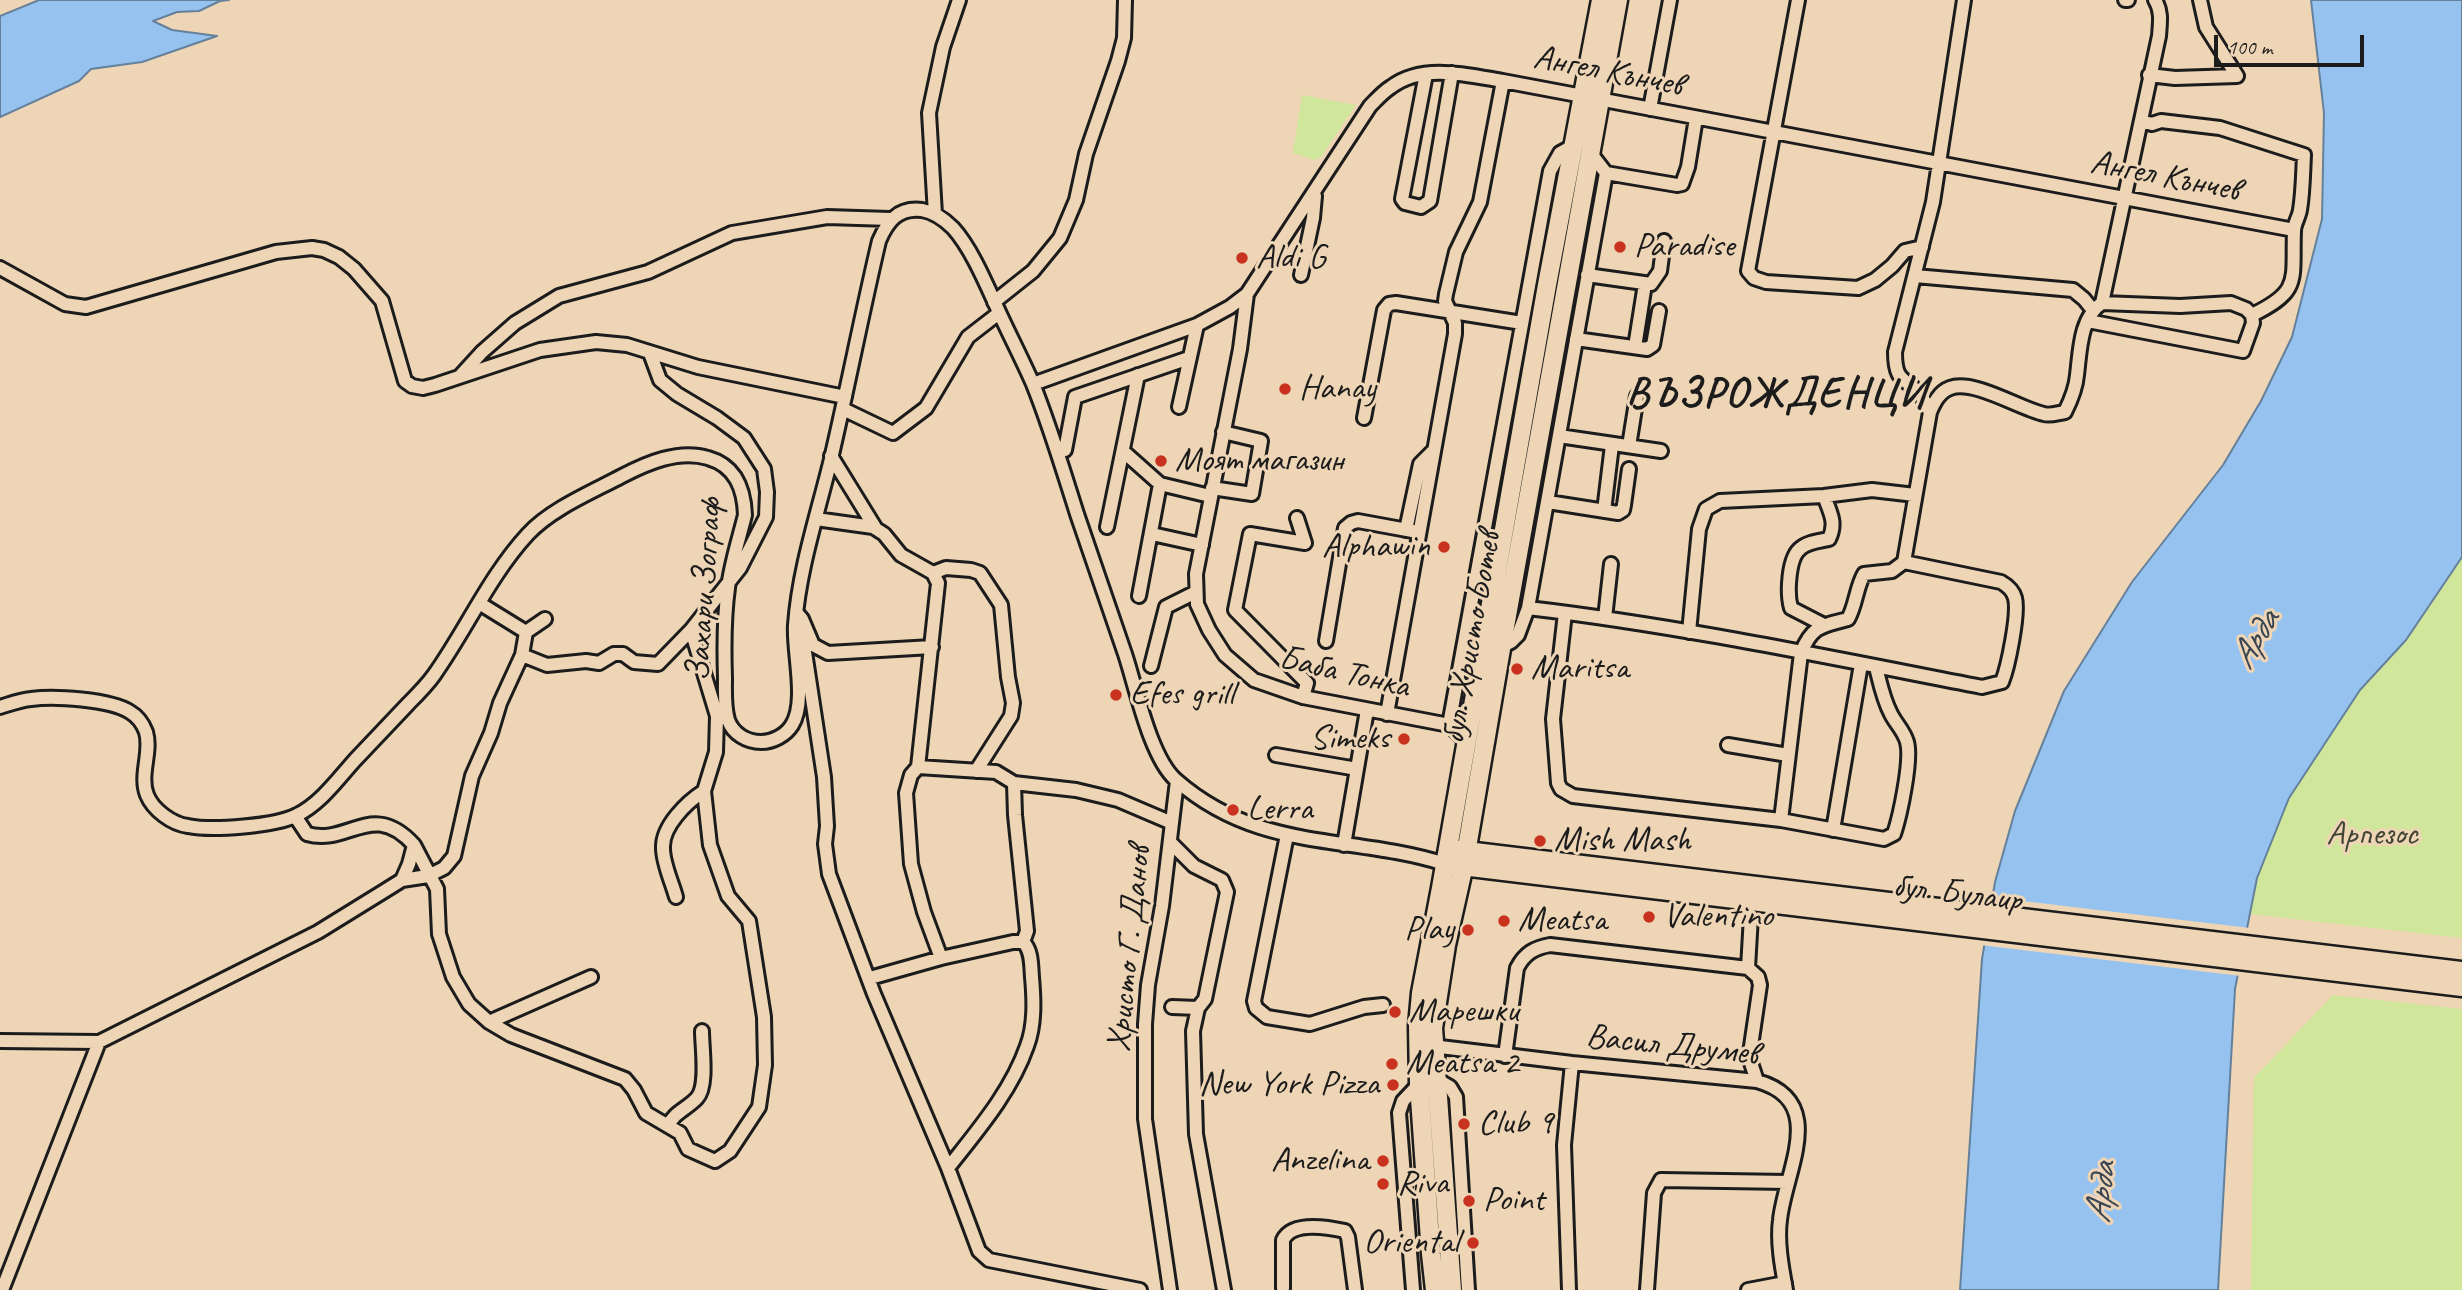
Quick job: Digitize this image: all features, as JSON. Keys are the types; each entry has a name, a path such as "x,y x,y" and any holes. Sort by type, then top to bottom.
{"main road":[{"name":"бул. Христо Ботев","path":"1591,99 1601,0"},
{"name":"бул. Христо Ботев","path":"1435,1290 1431,1254 1427,1081 1433,1028 1446,945 1482,761 1492,649 1581,148 1591,99 1618,0"},
{"name":"бул. Христо Ботев","path":"1452,1290 1418,1026 1421,993 1466,740 1492,649"},
{"name":"бул. Булаир","path":"1446,856 1820,901 2462,971"},
{"name":"бул. Булаир","path":"1820,901 2462,987"}],"street":[{"path":"935,214 929,113 943,47 960,0"},
{"path":"0,268 65,304 86,307 276,252 313,248 324,250 339,257 354,269 382,300 405,381 412,386 423,388 540,350 596,342 627,345 698,367 844,403 893,433 926,408 968,337 1034,271 1060,238 1076,200 1086,154 1118,61 1124,38 1125,0"},
{"path":"1650,109 1670,0"},
{"path":"1798,0 1748,271 1754,278 1766,282 1858,288 1875,280 1905,251 1922,247"},
{"path":"1930,412 1922,396 1900,379 1895,366 1895,352 1933,202 1964,0"},
{"path":"1781,820 1801,653 1807,638 1815,629 1848,619 1853,610 1858,584 1864,574 1892,571 1904,562 1930,412 1936,398 1951,387 1967,388 1989,393 2047,415 2065,412 2073,394 2080,346 2094,311 2141,121 2161,19 2155,0"},
{"path":"2149,75 2175,78 2236,76 2206,27 2200,0"},
{"path":"1426,74 1402,199 1405,203 1421,207 1430,201 1452,73"},
{"name":"Ангел Кънчев","path":"1033,384 1197,325 1247,294 1370,106 1392,86 1407,78 1426,74 1452,73 1503,80 1591,99 2294,230"},
{"path":"1387,713 1412,531 1433,452 1455,334 1452,313 1445,301 1446,294 1456,252 1480,202 1503,80"},
{"path":"1449,725 1550,172 1560,153 1581,148 1606,173 1677,186 1682,184 1688,167 1696,118"},
{"path":"2141,121 2220,128 2304,155 2299,213 2294,230 2295,269 2290,289 2276,303 2252,315"},
{"path":"1492,649 1518,635 1528,608 1606,173"},
{"path":"1301,275 1313,218 1315,193"},
{"path":"461,375 515,323 559,296 649,272 732,233 827,217 890,219 913,210 935,214 960,237 1033,384 1096,566 1138,699 1168,772 1199,797 1259,828 1344,845 1421,856 1446,856"},
{"name":"Захари Зограф","path":"0,707 43,698 106,704 131,712 146,734 146,793 152,804 163,814 187,826 211,828 265,823 295,816 306,810 331,786 432,679 479,603 529,532 574,502 632,471 662,459 694,455 713,459 731,471 740,484 745,515 728,586 724,659 728,721 737,734 748,740 763,743 776,739 793,724 797,713 796,619 800,585 844,403 879,241 890,219"},
{"path":"1587,275 1650,284 1658,277 1664,241"},
{"path":"1915,276 2073,290 2094,311 2243,351 2253,323 2252,315 2246,309 2231,303 2094,311"},
{"path":"1635,347 1645,285"},
{"name":"Баба Тонка","path":"1247,294 1240,349 1211,492 1196,592 1197,604 1209,630 1218,646 1238,668 1266,686 1303,697 1449,725 1466,740 1482,761"},
{"path":"1364,418 1386,306 1396,303 1522,323"},
{"path":"1576,339 1651,348 1659,311"},
{"path":"1179,407 1197,325"},
{"path":"522,655 547,665 586,661 599,663 614,654 622,654 635,662 658,664 728,586 766,517 764,469 744,438 660,380 650,353"},
{"path":"1065,450 1075,397 1189,358"},
{"path":"1107,527 1138,375"},
{"path":"1629,446 1637,396"},
{"path":"1124,452 1160,484 1211,492 1252,494 1261,441 1223,432"},
{"path":"1559,436 1661,451"},
{"path":"1604,511 1612,444"},
{"path":"831,456 876,529"},
{"path":"1548,502 1618,513 1623,510 1629,469"},
{"path":"1139,596 1160,484"},
{"path":"1689,632 1699,529 1706,509 1720,501 1824,496 1872,489 1915,495"},
{"path":"1824,496 1834,522 1833,531 1829,539 1803,545 1797,552 1793,561 1788,597 1791,608 1824,625"},
{"path":"1297,518 1305,543 1250,534 1235,610 1307,683 1303,697"},
{"path":"816,519 876,529 884,534 901,555 933,573 938,583 918,767 911,775 905,793 911,864 923,912 941,958"},
{"path":"1325,641 1345,528 1358,521 1412,531"},
{"path":"1152,534 1202,545"},
{"path":"1528,608 1689,632 1982,687 2002,682 2008,667 2016,600 2011,588 2001,582 1904,562"},
{"path":"1605,618 1611,564"},
{"path":"933,573 946,568 980,573 1001,605 1013,703 1011,716 976,771"},
{"path":"1151,666 1166,607 1196,592"},
{"path":"479,603 526,632"},
{"path":"1565,613 1553,719 1558,783 1567,794 1781,820 1884,839 1894,834 1898,822 1908,761 1908,744 1891,715 1876,667"},
{"path":"0,1041 99,1042 318,932 402,880 428,876 444,868 454,856 472,776 522,655 526,632 545,619"},
{"path":"932,647 828,653 813,645 802,619 796,619 803,639 824,777 827,813 825,859 829,874 874,994 983,1257 1140,1290"},
{"path":"295,816 307,834 317,837 370,825 385,824 396,828 414,845 437,889 439,934 453,977 469,1004 489,1022 511,1035 625,1079 646,1114 680,1133 688,1149 715,1161 730,1151 759,1107 765,1065 764,1017 749,921 729,896 710,845 704,791 716,752 717,716 691,629"},
{"path":"1833,830 1861,664"},
{"path":"1344,845 1367,710"},
{"path":"1728,745 1788,755"},
{"path":"1276,755 1357,769"},
{"path":"918,767 996,772 1014,783 1076,790 1118,800 1172,823"},
{"name":"Христо Г. Данов","path":"1170,1290 1150,1165 1145,1119 1145,1066 1148,985 1162,906 1177,781"},
{"path":"1014,783 1027,931 1023,942"},
{"path":"676,897 664,855 664,842 669,829 689,802 704,791"},
{"path":"1287,835 1254,1000 1256,1009 1267,1017 1310,1024 1382,1004"},
{"path":"1170,842 1194,866 1222,880 1227,892 1205,999 1198,1008 1193,1031 1196,1134 1224,1290"},
{"path":"402,880 414,845"},
{"path":"1748,968 1751,916"},
{"path":"870,978 1013,942 1023,942 1029,949 1035,1003 1027,1045 1011,1080 984,1122 948,1168"},
{"path":"1505,1056 1517,968 1522,958 1531,950 1550,945 1748,968 1758,976 1760,985 1750,1053 1757,1081"},
{"path":"489,1022 591,977"},
{"path":"1172,1007 1198,1008"},
{"path":"668,1126 671,1119 698,1097 704,1084 702,1031"},
{"path":"2,1290 99,1042"},
{"name":"Васил Друмев","path":"1432,1046 1505,1056 1757,1081 1782,1091 1796,1113 1799,1139 1780,1219 1779,1235 1786,1287"},
{"path":"1569,1290 1564,1144 1572,1063"},
{"path":"1413,1290 1399,1113 1403,1101 1427,1081 1450,1087 1456,1097 1468,1290"},
{"path":"1647,1290 1654,1193 1661,1180 1788,1182"},
{"path":"1283,1288 1285,1235 1297,1228 1333,1228 1345,1231 1348,1237 1355,1290"},
{"path":"1748,1290 1786,1287"}],"green space":[{"path":"1302,95 1356,105 1321,157 1315,160 1293,153"},
{"name":"Арпезос","path":"2462,557 2462,938 2250,914 2257,878 2289,798 2360,690 2407,640"},
{"path":"2333,995 2462,1009 2462,1290 2251,1290 2254,1078"}],"water":[{"path":"39,0 229,0 220,1 199,11 177,12 153,21 172,30 217,36 142,62 91,69 79,81 0,117 0,16"},
{"name":"Арда","path":"2311,0 2462,0 2462,557 2406,640 2360,690 2289,798 2257,878 2235,989 2218,1290 1960,1290 1982,959 1995,882 2015,811 2064,691 2132,582 2223,465 2261,401 2292,337 2322,219 2324,113"}],"pier":[{"path":"1989,897 2250,928 2241,976 1980,945"}],"place":[{"name":"Paradise","path":"1620,247"},
{"name":"Aldi G","path":"1242,258"},
{"name":"Hanay","path":"1285,389"},
{"name":"Моят магазин","path":"1161,461"},
{"name":"Alphawin","path":"1444,547"},
{"name":"Maritsa","path":"1517,669"},
{"name":"Efes grill","path":"1116,695"},
{"name":"Simeks","path":"1404,739"},
{"name":"Lerra","path":"1233,810"},
{"name":"Mish Mash","path":"1540,841"},
{"name":"Valentino","path":"1649,917"},
{"name":"Meatsa","path":"1504,921"},
{"name":"Play","path":"1468,930"},
{"name":"Марешки","path":"1395,1012"},
{"name":"Meatsa 2","path":"1392,1064"},
{"name":"New York Pizza","path":"1393,1085"},
{"name":"Club 9","path":"1464,1124"},
{"name":"Anzelina","path":"1383,1161"},
{"name":"Riva","path":"1383,1184"},
{"name":"Point","path":"1469,1201"},
{"name":"Oriental","path":"1473,1243"}],"district":[{"name":"ВЪЗРОЖДЕНЦИ","path":"1777,395"}]}
